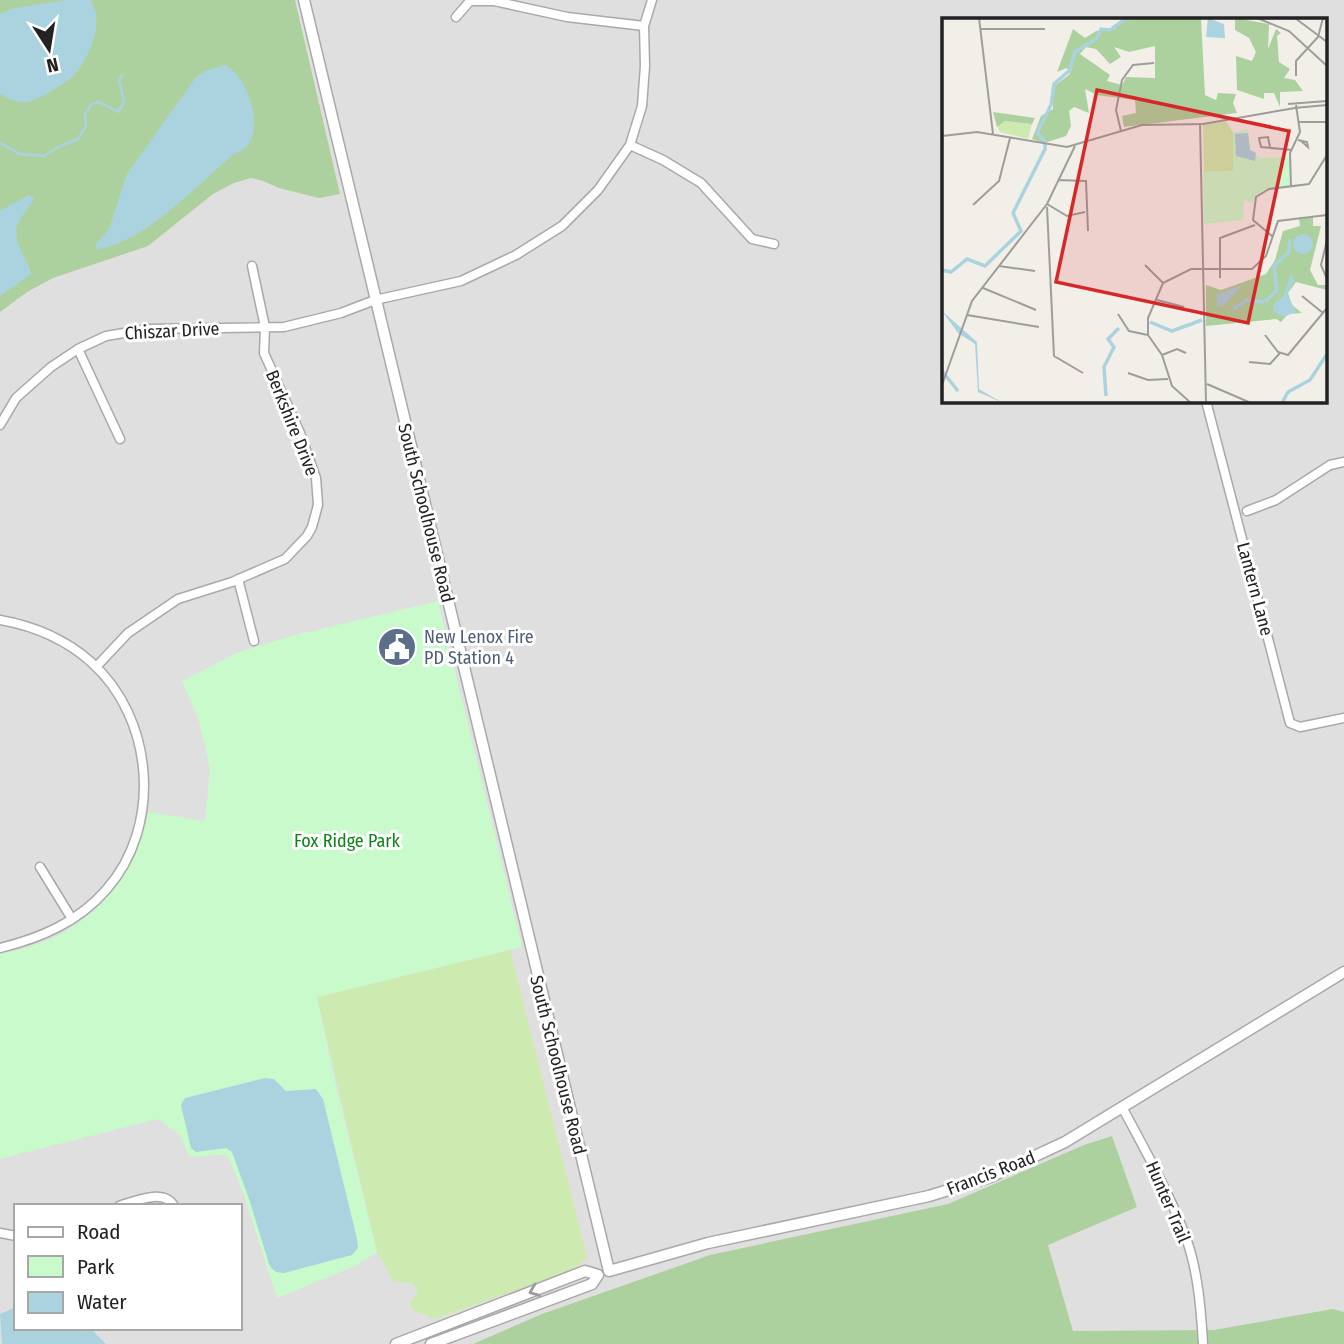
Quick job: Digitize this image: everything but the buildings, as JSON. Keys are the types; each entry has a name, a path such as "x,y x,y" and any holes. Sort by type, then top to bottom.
{"street":[{"name":"South Schoolhouse Road","path":"304,0 609,1271"},
{"name":"Chiszar Drive","path":"0,425 16,398 51,367 78,349 106,336 148,329 284,327 341,313 375,300 461,281 516,255 562,226 598,190 630,145 642,106 644,26 652,0"},
{"path":"456,17 470,1 494,1 567,17 644,26"},
{"path":"630,145 663,160 701,183 752,239 774,244"},
{"name":"Berkshire Drive","path":"96,667 128,633 178,599 238,579 285,559 307,536 318,505 316,478 300,433 264,354 265,327 252,266"},
{"path":"78,349 120,439"},
{"name":"Lantern Lane","path":"1206,402 1290,723 1300,727 1344,718"},
{"path":"1247,511 1276,500 1330,465 1344,462"},
{"path":"238,579 254,640"},
{"path":"0,620 42,631 65,643 96,667 118,694 135,731 144,769 143,801 136,834 119,872 106,890 72,919 42,936 0,948"},
{"path":"40,867 72,919"},
{"name":"Francis Road","path":"431,1344 592,1283 598,1275 609,1271 708,1243 953,1190 1027,1162 1065,1142 1344,972"},
{"name":"Hunter Trail","path":"1122,1107 1159,1174 1187,1240 1200,1305 1203,1344"},
{"path":"125,1204 165,1196 174,1204"},
{"name":"Francis Road","path":"396,1344 585,1271 598,1275"}],"shaded area":[{"path":"0,0 1344,0 1344,1324 931,1344 0,1344"}],"green space":[{"path":"0,0 295,0 340,194 319,198 251,178 234,183 213,194 148,246 53,278 27,292 0,312"},
{"name":"Fox Ridge Park","path":"438,601 522,947 317,997 377,1252 355,1266 277,1298 244,1195 228,1156 189,1156 180,1135 158,1119 0,1159 0,954 48,940 85,918 100,904 114,888 135,852 148,812 205,821 210,769 199,721 182,681 239,652 291,636"},
{"path":"510,950 587,1257 575,1269 435,1319 414,1311 409,1303 418,1292 412,1283 394,1282 377,1252 317,997"},
{"path":"1112,1136 1137,1207 1048,1245 1073,1331 1214,1330 1333,1309 1344,1312 1344,1344 473,1344 542,1314 710,1255 948,1204 1084,1145"}],"water":[{"path":"68,0 90,0 95,8 94,39 80,68 65,82 31,101 19,102 0,94 0,14 14,8"},
{"path":"225,65 241,80 251,104 254,130 250,141 244,149 234,154 151,225 114,245 96,249 96,244 109,229 127,174 196,77 205,71"},
{"path":"29,195 34,198 18,223 16,234 31,274 0,296 0,211"},
{"path":"265,1078 274,1079 286,1091 316,1089 323,1099 357,1239 358,1248 352,1255 284,1273 275,1271 269,1264 232,1152 226,1148 196,1152 191,1148 181,1105 185,1098"},
{"path":"14,1308 14,1330 92,1330 106,1344 2,1344 0,1314"}],"waterway":[{"path":"0,143 20,154 44,156 78,139 86,126 85,115 91,104 99,102 118,112 124,102 119,80 122,75"}],"place":[{"name":"New Lenox Fire PD Station 4","path":"397,647"}]}
